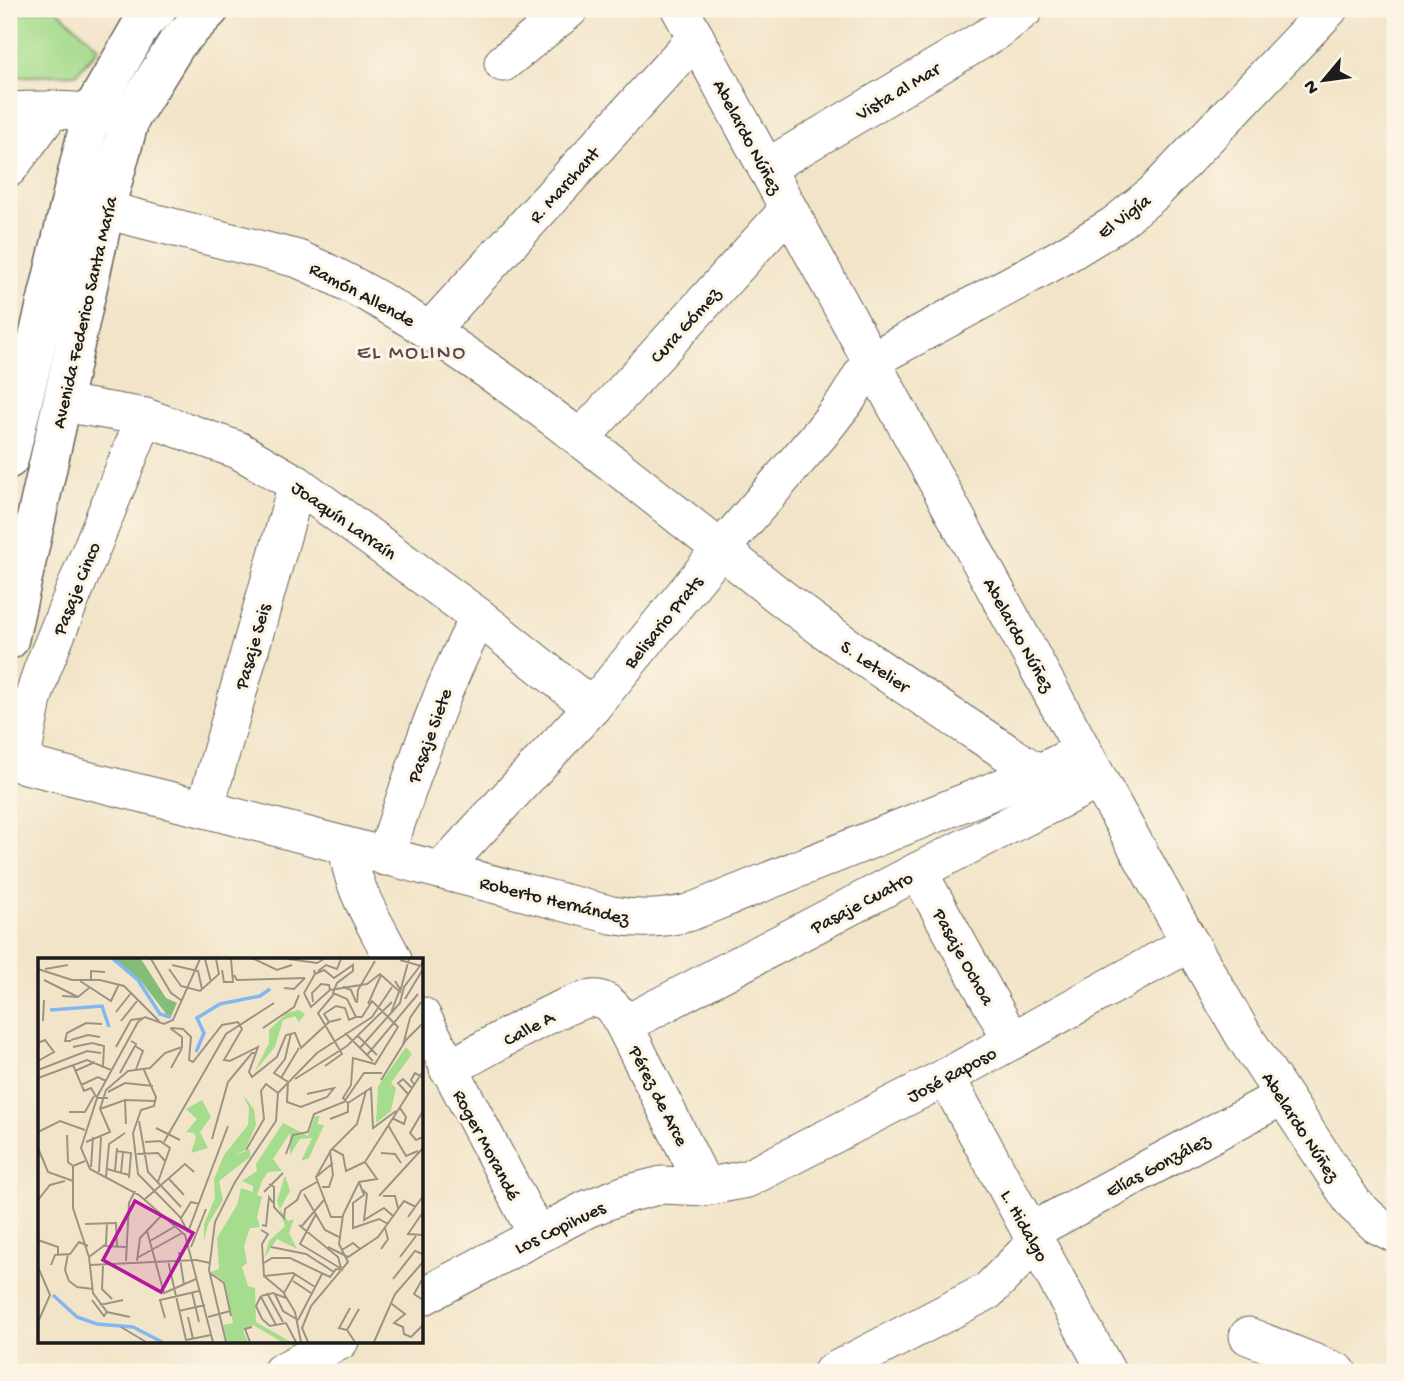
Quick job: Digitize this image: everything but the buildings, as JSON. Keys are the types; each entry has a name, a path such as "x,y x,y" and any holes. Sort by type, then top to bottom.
{"main road":[{"name":"Avenida Federico Santa María","path":"9,459 92,111 143,22 157,9"},
{"name":"Avenida Federico Santa María","path":"9,639 105,210 130,119 177,43 210,9"}],"street":[{"path":"503,63 570,9"},
{"name":"Vista al Mar","path":"766,168 997,31 1025,9"},
{"name":"El Vigía","path":"870,361 1060,258 1114,225 1154,193 1329,9"},
{"name":"Abelardo Núñez","path":"688,23 870,361 1190,943 1244,1035 1354,1204 1377,1225 1395,1234"},
{"name":"R. Marchant","path":"431,329 688,23"},
{"path":"9,168 52,109"},
{"path":"9,111 92,111 130,119"},
{"name":"Ramón Allende","path":"105,210 298,259 356,286 431,329 580,438 721,549"},
{"name":"Cura Gómez","path":"580,438 788,210"},
{"name":"Belisario Prats","path":"442,870 592,707 721,549 820,434 848,398 870,361"},
{"name":"Joaquín Larraín","path":"62,403 145,417 238,450 297,484 479,617 592,707"},
{"name":"Pasaje Cinco","path":"15,762 42,670 145,417"},
{"name":"Pasaje Seis","path":"205,809 297,484"},
{"name":"S. Letelier","path":"721,549 827,632 1038,773"},
{"name":"Pasaje Siete","path":"385,856 436,706 479,617"},
{"name":"Roberto Hernández","path":"15,762 636,920 661,919 688,913 1038,773 1091,766"},
{"name":"Pasaje Cuatro","path":"618,1015 918,871 1091,766"},
{"path":"348,847 349,863 355,882 393,958"},
{"name":"Pasaje Ochoa","path":"918,871 1012,1041"},
{"name":"José Raposo","path":"705,1187 747,1179 946,1077 1190,943"},
{"name":"Calle A","path":"448,1069 567,1006 589,999 600,999 618,1015"},
{"name":"Pérez de Arce","path":"618,1015 705,1187"},
{"name":"Roger Morandé","path":"424,1020 537,1235"},
{"name":"L. Hidalgo","path":"946,1077 1107,1372"},
{"name":"Elías González","path":"832,1372 888,1359 988,1291 1033,1237 1283,1096"},
{"name":"Los Copihues","path":"424,1296 587,1209 626,1194 663,1185 705,1187"},
{"path":"1248,1336 1338,1372"},
{"path":"281,1372 338,1342"}],"green space":[{"path":"56,9 99,48 76,74 14,77 9,14"}],"district":[{"name":"EL MOLINO","path":"412,351"}]}
